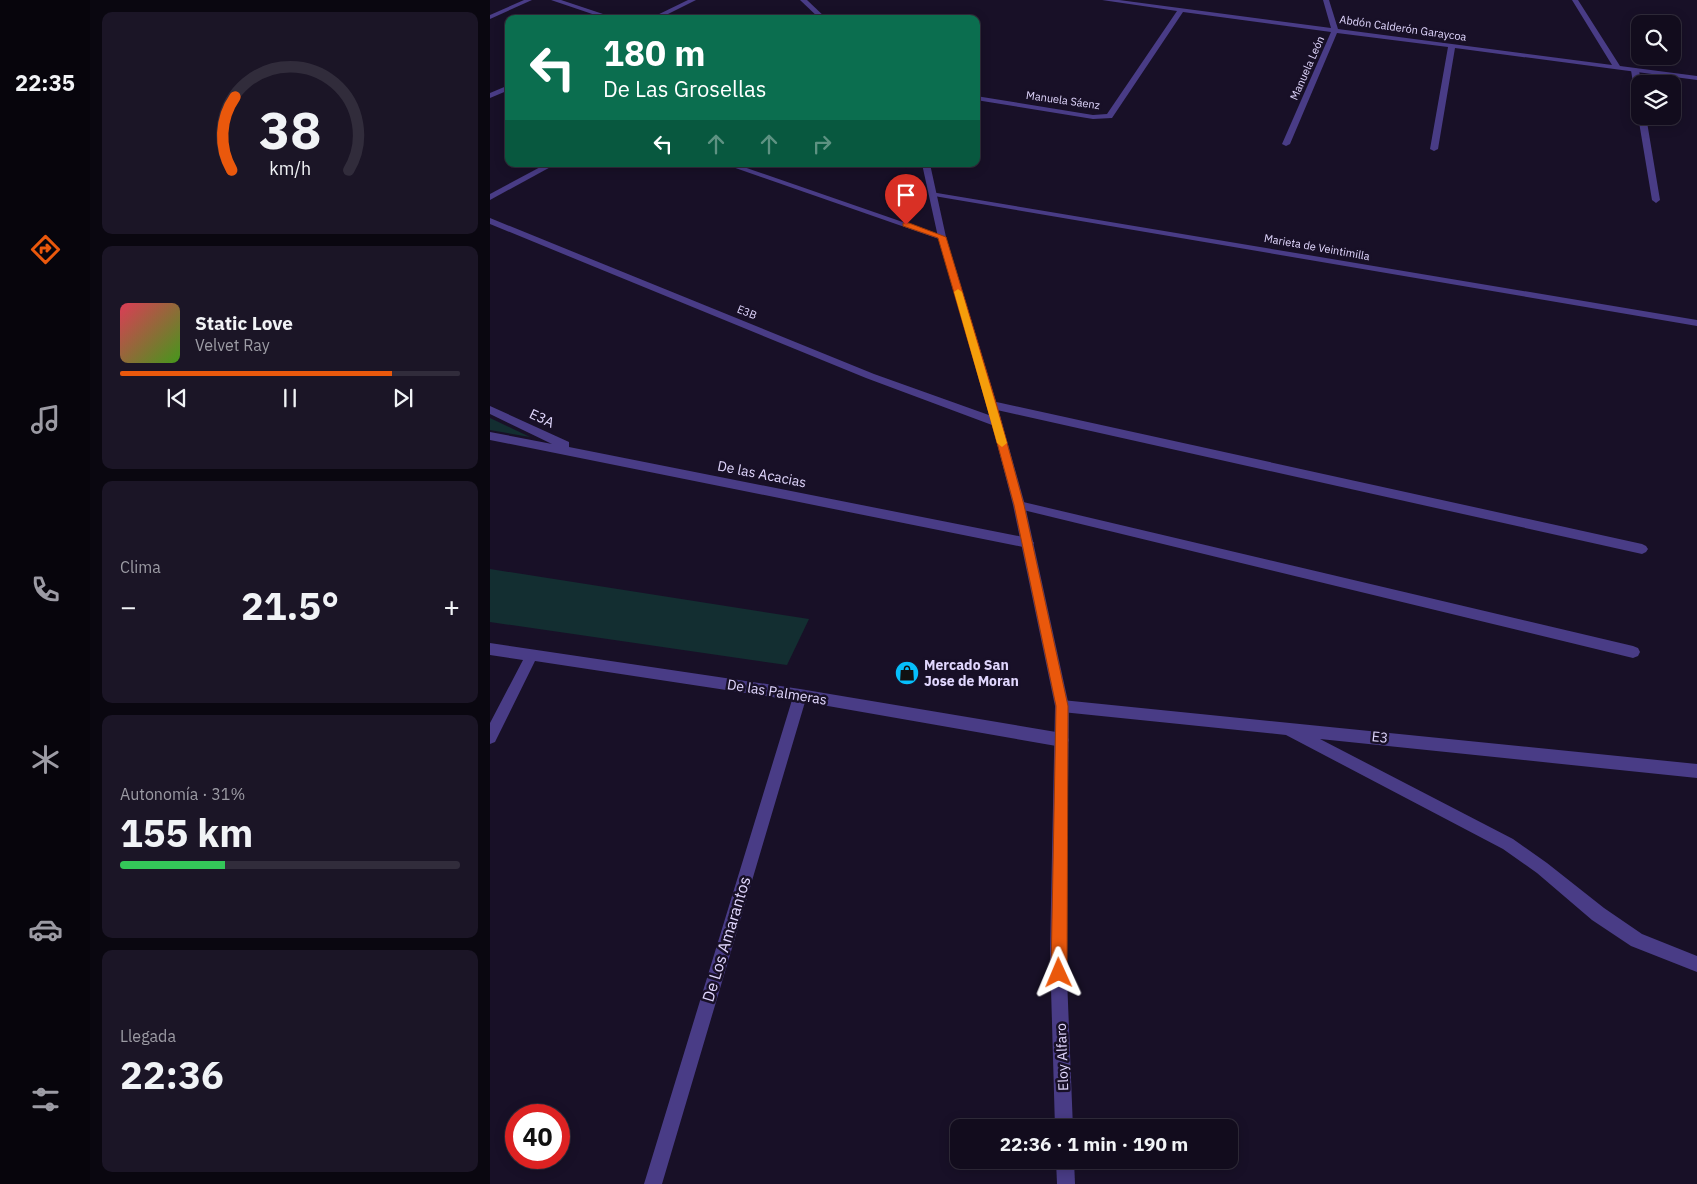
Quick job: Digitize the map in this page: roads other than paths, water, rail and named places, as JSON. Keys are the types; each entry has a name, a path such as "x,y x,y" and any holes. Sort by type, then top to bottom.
{"street":[{"path":"490,17 530,0"},
{"path":"554,0 602,15"},
{"path":"661,15 693,0"},
{"path":"803,0 820,15"},
{"name":"Abdón Calderón Garaycoa","path":"1105,0 1181,10 1198,9 1335,30 1697,78"},
{"name":"Manuela León","path":"1286,144 1335,30 1326,0"},
{"path":"1575,0 1618,68"},
{"name":"Manuela Sáenz","path":"980,99 1093,117 1109,116 1181,10"},
{"path":"1434,149 1452,46"},
{"path":"1635,70 1636,75"},
{"path":"490,96 505,89"},
{"path":"1644,125 1656,200"},
{"path":"490,197 546,167"},
{"path":"737,167 942,237"},
{"name":"Eloy Alfaro","path":"927,167 942,237 1019,505 1062,706 1058,953 1064,1119"},
{"name":"Marieta de Veintimilla","path":"934,194 1697,323"},
{"name":"E3B","path":"490,221 861,373 996,422"},
{"path":"992,406 1642,549"},
{"name":"E3A","path":"490,410 581,453"},
{"name":"De las Acacias","path":"490,436 1028,544"},
{"path":"1019,505 1633,652"},
{"name":"De las Palmeras","path":"490,650 800,695 1062,740"},
{"path":"490,737 532,655"},
{"name":"De Los Amarantos","path":"653,1184 800,695"},
{"name":"E3","path":"1062,706 1284,727 1697,771"},
{"path":"1284,727 1508,844 1542,868 1598,914 1637,940 1697,964"},
{"path":"1066,1169 1066,1184"}],"place":[{"name":"Mercado San Jose de Moran","path":"907,673"}]}
